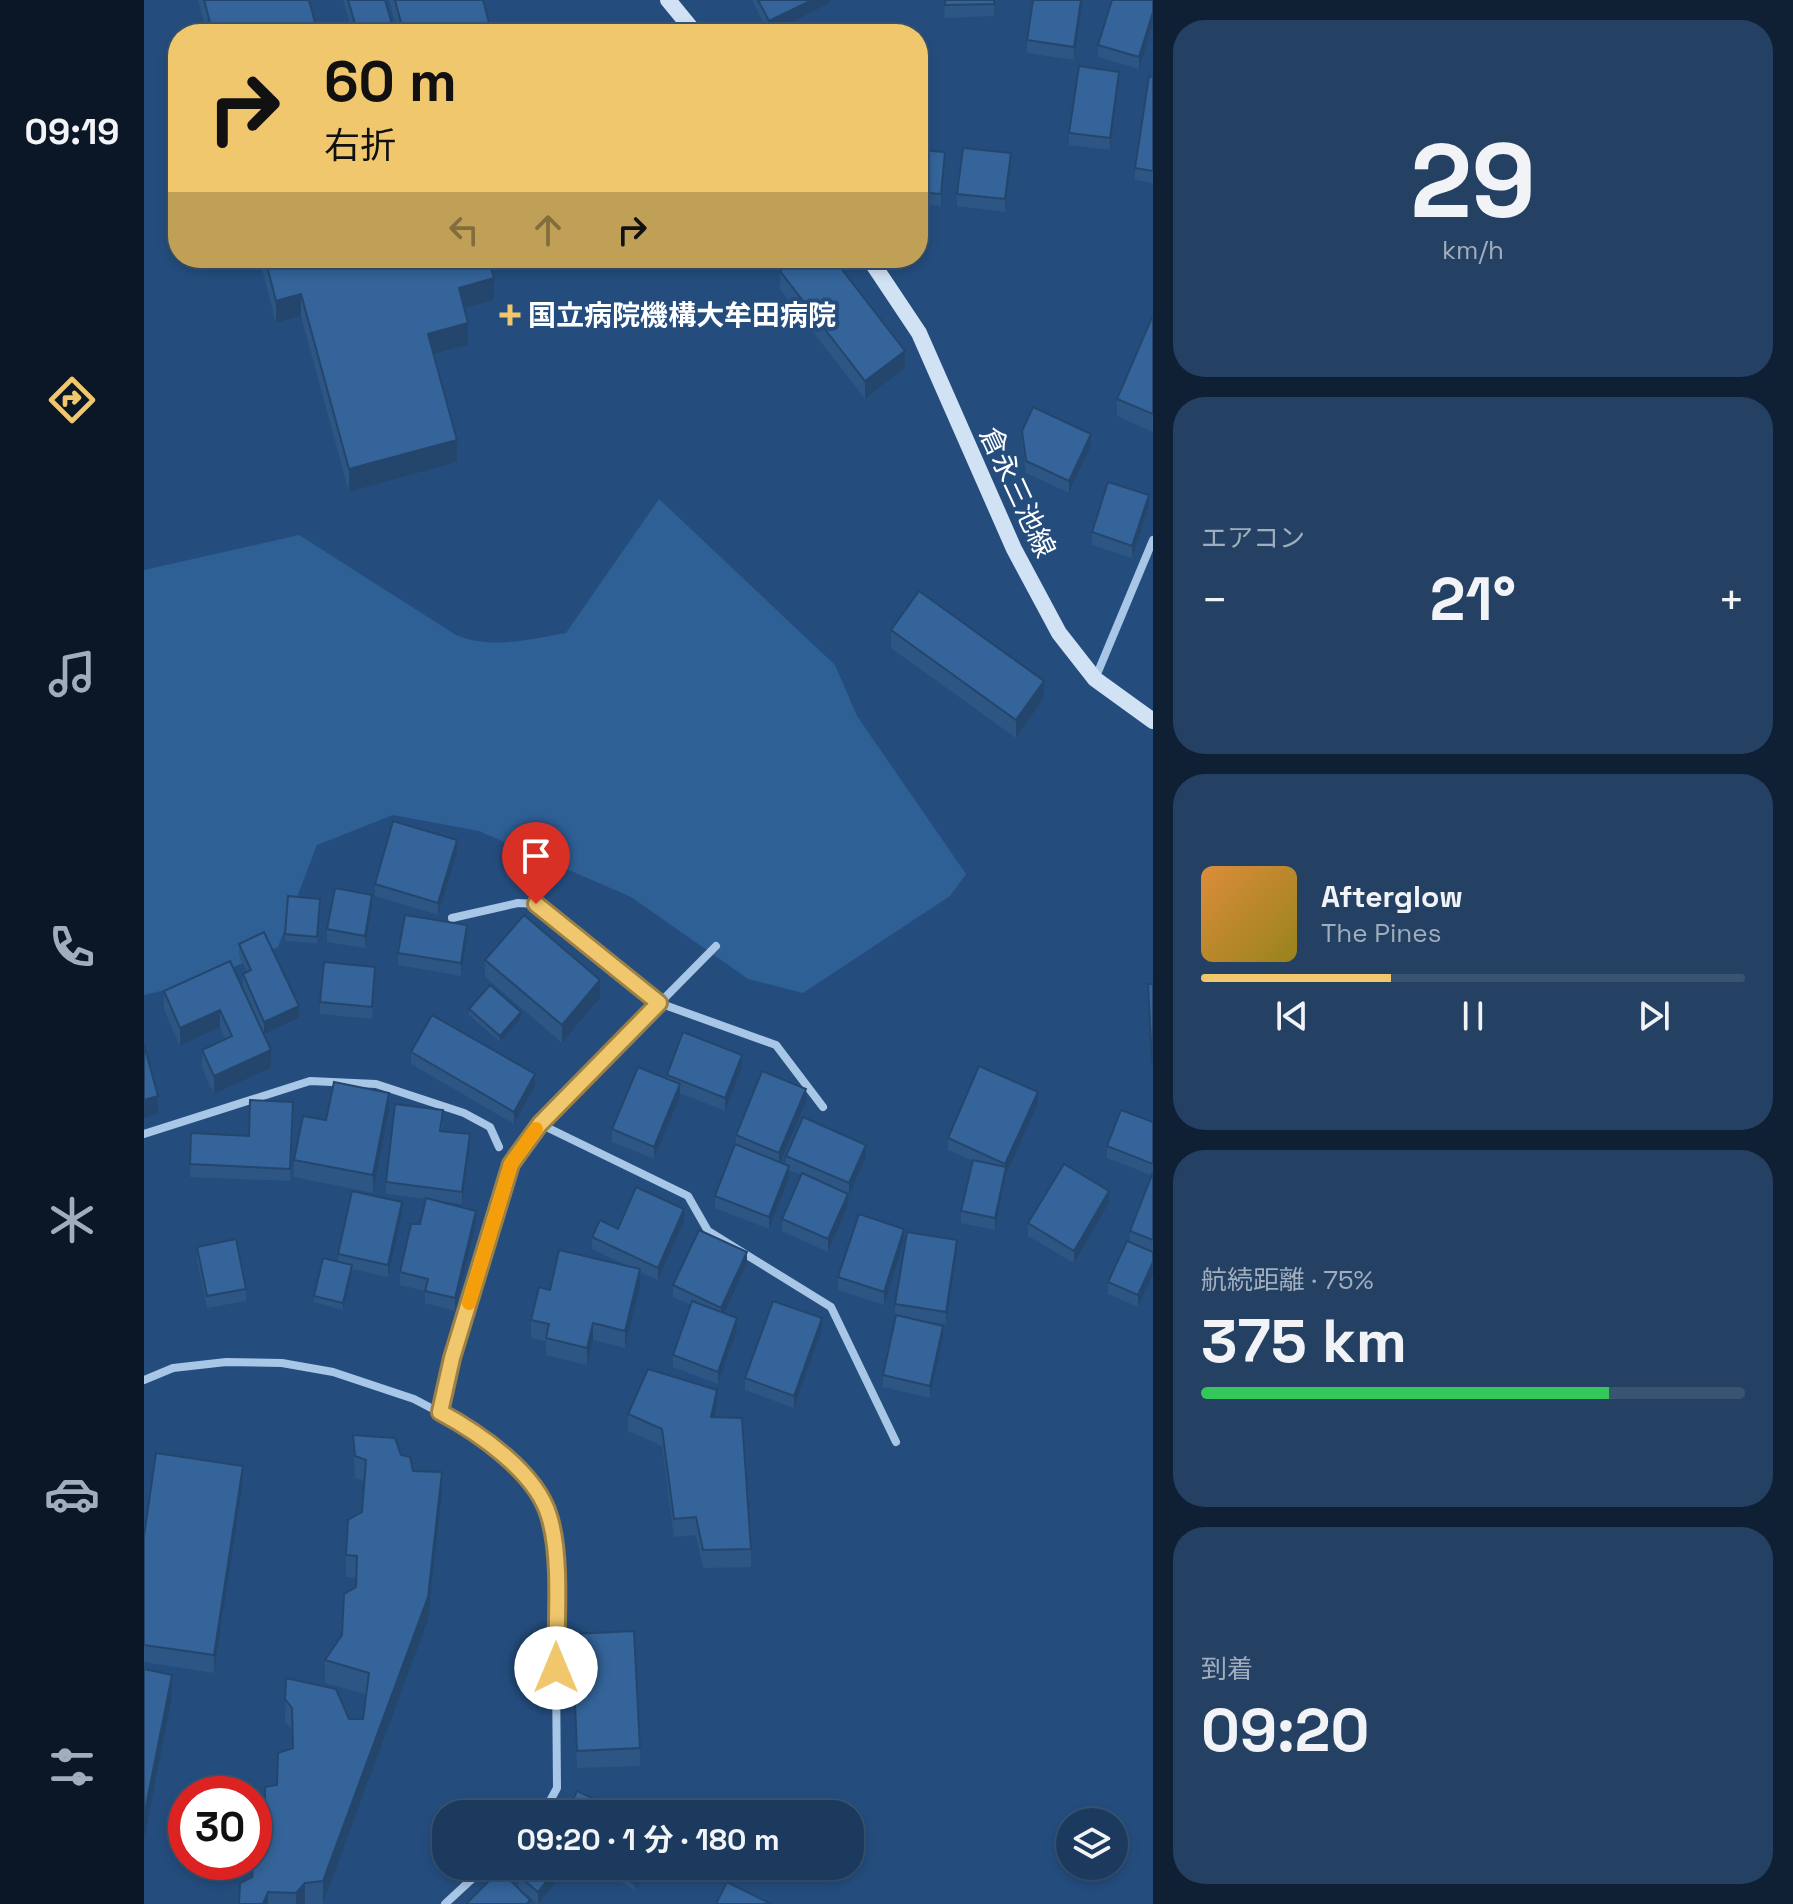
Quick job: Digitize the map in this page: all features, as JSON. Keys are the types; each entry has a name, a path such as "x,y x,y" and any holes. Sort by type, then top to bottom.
{"main road":[{"path":"668,0 688,24"},
{"name":"倉永三池線","path":"876,268 919,333 1014,549 1059,633 1095,679 1153,721"}],"street":[{"path":"1095,679 1153,540"},
{"path":"452,918 518,903 536,904 659,1003 776,1045 823,1107"},
{"path":"440,1412 452,1358 511,1164 540,1124 716,946"},
{"path":"144,1134 310,1081 376,1084 464,1113 490,1127 499,1147"},
{"path":"540,1124 688,1196 708,1231 831,1307 896,1442"},
{"path":"144,1380 173,1368 226,1362 282,1363 333,1372 414,1399 440,1412 467,1427 524,1473 549,1513 555,1548 557,1788 551,1800"},
{"path":"445,1904 471,1880"}],"shaded area":[{"path":"659,499 835,665 857,716 966,874 950,896 803,993 748,979 631,897 479,831 393,815 317,845 278,947 203,981 144,995 144,570 299,535 456,635 483,642 525,640 566,633"}],"building":[{"path":"204,0 309,0 315,24 210,24"},
{"path":"348,0 385,0 392,24 355,24"},
{"path":"395,0 483,0 489,24 401,24"},
{"path":"758,0 812,0 769,21"},
{"path":"945,0 994,0 994,4 945,5"},
{"path":"1033,0 1081,0 1074,47 1027,40"},
{"path":"1112,0 1153,0 1153,12 1139,57 1098,45"},
{"path":"1079,66 1119,72 1110,138 1069,133"},
{"path":"1149,76 1153,77 1153,171 1135,168"},
{"path":"963,148 1011,153 1005,199 957,194"},
{"path":"928,151 945,152 941,194 928,193"},
{"path":"268,268 491,268 494,278 459,288 468,323 428,334 457,440 349,469 301,294 276,301"},
{"path":"784,268 841,268 905,351 865,381 780,271"},
{"path":"1153,315 1153,414 1117,399"},
{"path":"1033,407 1091,434 1069,481 1026,461 1022,431"},
{"path":"1108,482 1149,495 1132,546 1092,532"},
{"path":"919,591 1044,681 1016,720 891,630"},
{"path":"393,821 457,840 438,903 375,884"},
{"path":"335,888 372,895 365,936 327,929"},
{"path":"288,896 320,899 317,937 285,934"},
{"path":"405,915 467,925 461,963 398,953"},
{"path":"524,915 600,980 562,1025 485,960"},
{"path":"264,932 299,1006 264,1022 243,974 251,970 239,944"},
{"path":"230,961 271,1050 214,1076 202,1050 232,1036 220,1010 180,1028 164,991"},
{"path":"324,962 375,967 372,1007 320,1002"},
{"path":"1148,984 1153,984 1153,1063 1152,1063"},
{"path":"490,985 521,1012 500,1036 469,1009"},
{"path":"432,1015 535,1074 514,1112 411,1052"},
{"path":"683,1032 742,1055 725,1098 667,1075"},
{"path":"144,1045 158,1096 144,1100"},
{"path":"979,1066 1038,1092 1005,1164 948,1138"},
{"path":"638,1067 680,1084 654,1147 612,1129"},
{"path":"762,1071 806,1089 779,1153 736,1135"},
{"path":"334,1082 389,1093 373,1175 294,1160 303,1116 326,1120"},
{"path":"250,1100 293,1102 290,1169 190,1164 191,1133 249,1136"},
{"path":"395,1104 443,1110 440,1131 470,1134 462,1192 386,1182"},
{"path":"1121,1110 1153,1122 1153,1164 1107,1146"},
{"path":"803,1117 866,1145 849,1183 786,1156"},
{"path":"735,1144 789,1166 769,1217 715,1196"},
{"path":"973,1160 1006,1167 995,1218 961,1211"},
{"path":"1064,1164 1109,1191 1074,1251 1028,1223"},
{"path":"1153,1172 1153,1240 1130,1231"},
{"path":"802,1173 848,1194 828,1239 782,1219"},
{"path":"636,1187 684,1209 658,1268 592,1237 600,1220 618,1229"},
{"path":"352,1191 402,1202 388,1265 338,1254"},
{"path":"426,1198 476,1211 455,1298 425,1291 428,1279 400,1272 411,1224 420,1224"},
{"path":"859,1214 904,1229 884,1292 838,1277"},
{"path":"699,1230 747,1252 721,1308 673,1285"},
{"path":"907,1232 957,1240 946,1312 895,1304"},
{"path":"236,1239 246,1289 207,1296 197,1247"},
{"path":"1127,1241 1153,1252 1153,1262 1138,1295 1108,1282"},
{"path":"559,1250 640,1269 625,1331 593,1323 587,1348 546,1338 549,1324 531,1320 539,1287 550,1290"},
{"path":"323,1258 352,1265 343,1303 314,1296"},
{"path":"692,1301 737,1318 718,1372 673,1355"},
{"path":"773,1301 822,1318 794,1396 745,1378"},
{"path":"896,1315 943,1326 930,1386 883,1375"},
{"path":"648,1369 717,1390 711,1417 742,1418 751,1549 703,1550 696,1517 674,1519 662,1429 628,1414"},
{"path":"353,1435 395,1438 401,1455 410,1457 413,1471 442,1472 428,1597 323,1881 305,1883 296,1893 268,1892 263,1904 239,1904 240,1883 246,1880 272,1880 272,1786 277,1785 278,1753 293,1748 292,1708 285,1699 286,1678 336,1689 349,1719 363,1719 369,1673 325,1660 342,1635 344,1594 356,1587 357,1556 346,1555 348,1520 362,1512 366,1460 355,1456"},
{"path":"156,1453 243,1466 214,1655 144,1645 144,1536"},
{"path":"634,1631 640,1748 577,1751 572,1634"},
{"path":"144,1669 172,1675 144,1816"},
{"path":"577,1791 597,1800 573,1800"},
{"path":"490,1880 510,1880 530,1900 527,1904 466,1904"},
{"path":"524,1880 548,1880 538,1892"},
{"path":"727,1882 771,1904 716,1904"}],"slow traffic":[{"path":"469,1303 511,1164 536,1129"}],"place":[{"name":"国立病院機構大牟田病院","path":"510,315"}],"route":[{"path":"536,904 659,1003 540,1124 511,1164 452,1358 440,1412 467,1427 524,1473 549,1513 555,1548 556,1668"}]}
